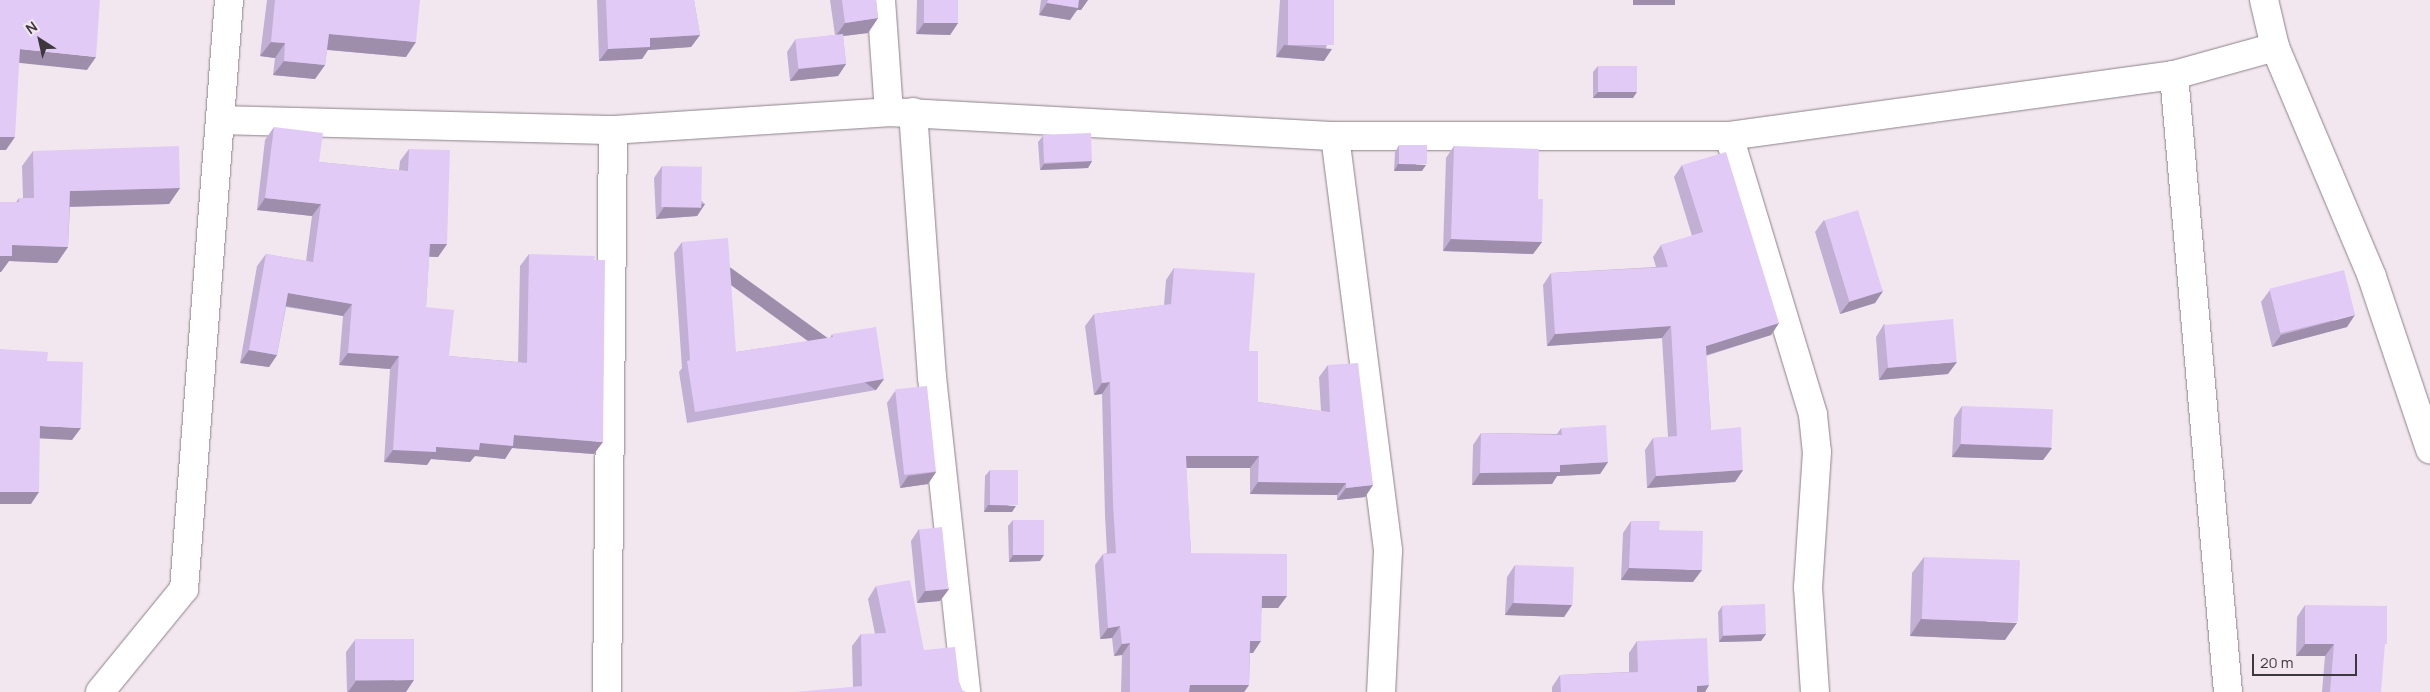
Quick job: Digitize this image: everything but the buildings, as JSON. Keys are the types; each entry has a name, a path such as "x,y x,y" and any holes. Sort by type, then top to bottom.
{"street":[{"path":"100,692 184,589 222,120 229,0"},
{"path":"881,0 901,112 966,692"},
{"path":"2264,0 2275,47 2372,277 2430,449"},
{"path":"222,120 613,130 901,112 1335,136 1728,136 2174,75 2275,47"},
{"path":"2174,75 2228,692"},
{"path":"607,692 613,130"},
{"path":"1335,136 1388,551 1381,692"},
{"path":"1728,136 1813,415 1817,452 1808,587 1816,692"}]}
